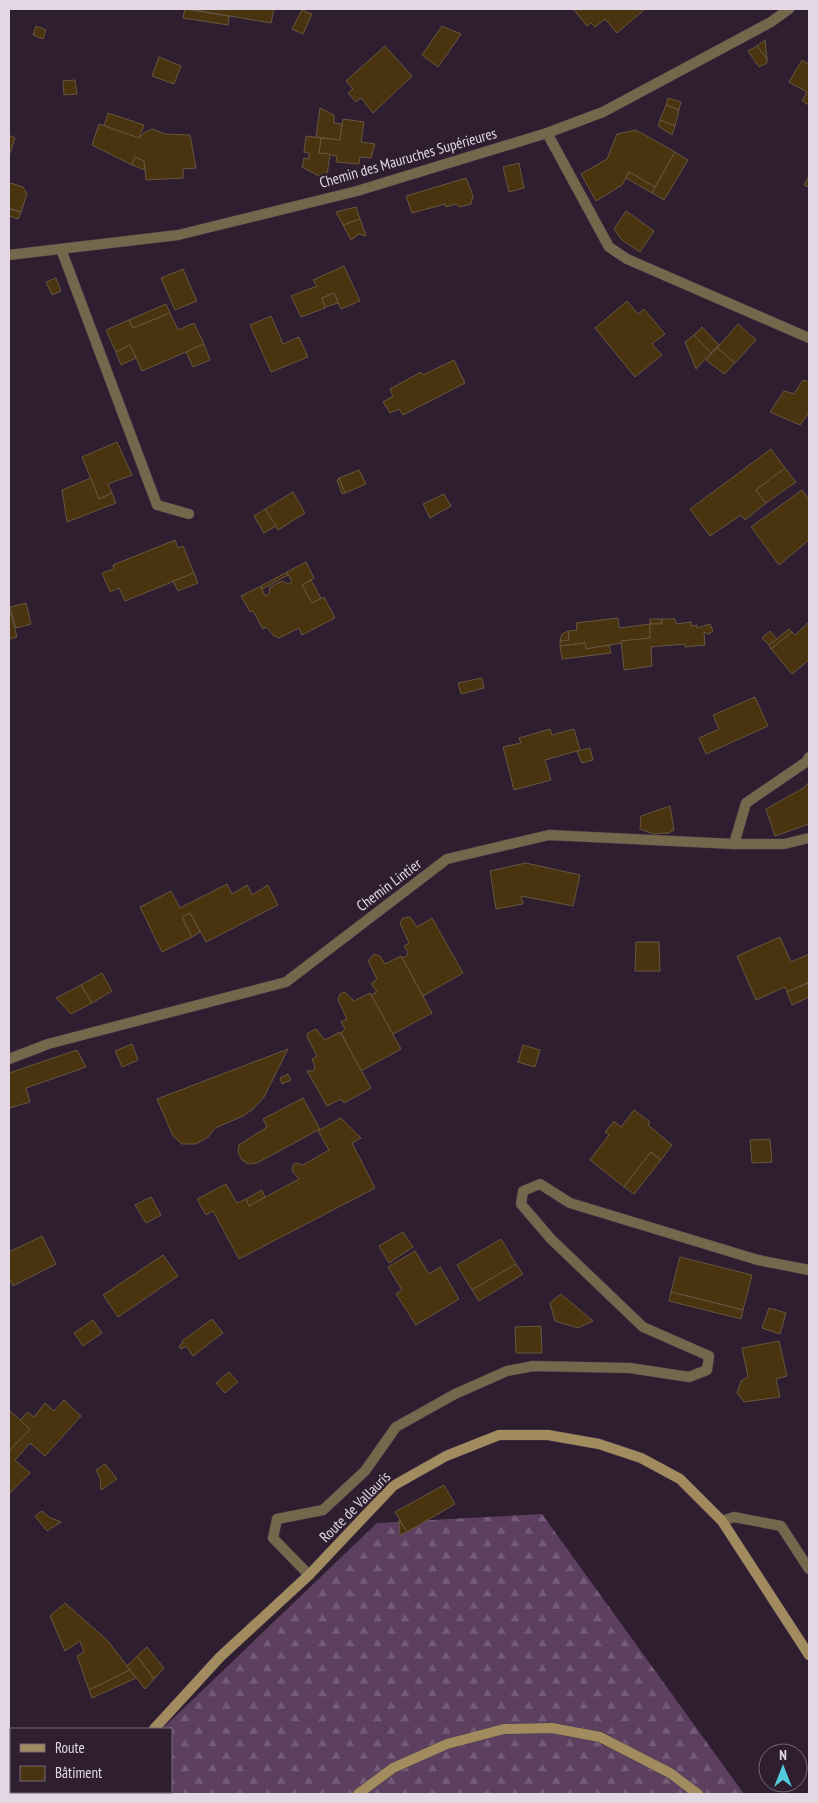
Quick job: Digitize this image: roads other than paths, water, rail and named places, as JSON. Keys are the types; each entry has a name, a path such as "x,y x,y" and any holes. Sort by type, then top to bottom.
{"main road":[{"name":"Route de Vallauris","path":"155,1728 220,1657 309,1575 393,1486 446,1456 499,1435 548,1435 599,1444 641,1458 680,1479 722,1521 809,1655"},
{"path":"358,1794 393,1768 447,1744 504,1729 552,1728 600,1737 670,1773 698,1794"}],"street":[{"name":"Chemin des Mauruches Supérieures","path":"9,255 178,235 357,191 547,133 603,112 771,22 789,9"},
{"path":"547,133 610,247 626,259 809,338"},
{"path":"61,249 157,505 189,514"},
{"path":"734,844 746,802 806,762 809,757"},
{"name":"Chemin Lintier","path":"9,1058 48,1044 286,982 447,859 549,835 734,844 784,844 809,838"},
{"path":"309,1575 273,1538 277,1519 324,1510 365,1471 396,1427 455,1394 507,1371 533,1366 630,1368 689,1377 707,1370 710,1356 643,1327 551,1239 521,1204 523,1191 540,1184 570,1203 758,1260 809,1270"},
{"path":"722,1521 734,1516 781,1526 809,1569"}]}
